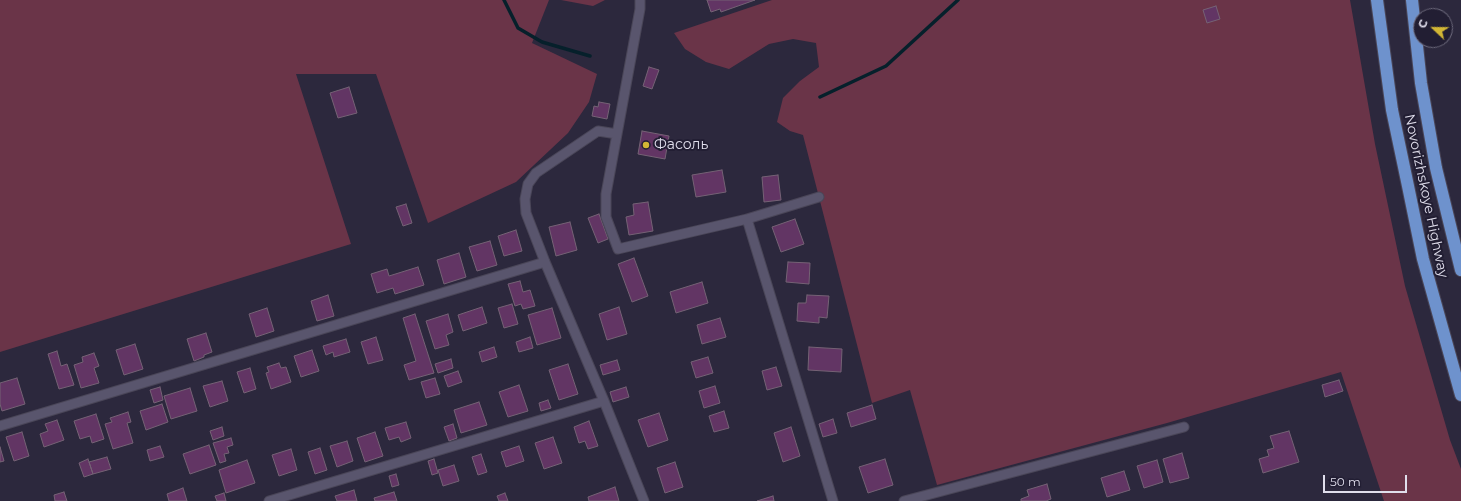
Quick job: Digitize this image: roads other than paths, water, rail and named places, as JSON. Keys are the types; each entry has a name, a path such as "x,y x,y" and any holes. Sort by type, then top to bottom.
{"highway":[{"name":"Novorizhskoye Highway","path":"1376,0 1392,110 1412,208 1423,259 1461,395"},
{"name":"Novorizhskoye Highway","path":"1412,0 1421,83 1436,168 1461,270"}],"street":[{"path":"640,0 640,9 606,194 606,217 618,249 747,218 819,197"},
{"path":"617,134 598,131 536,173 528,184 525,199 526,213 644,501"},
{"path":"747,218 833,501"},
{"path":"0,426 545,262"},
{"path":"269,501 604,401"},
{"path":"904,501 1184,427"}],"waterway":[{"path":"504,0 518,28 542,42 590,56"},
{"path":"820,97 886,66 958,0"}],"place":[{"name":"Фасоль","path":"646,145"}]}
